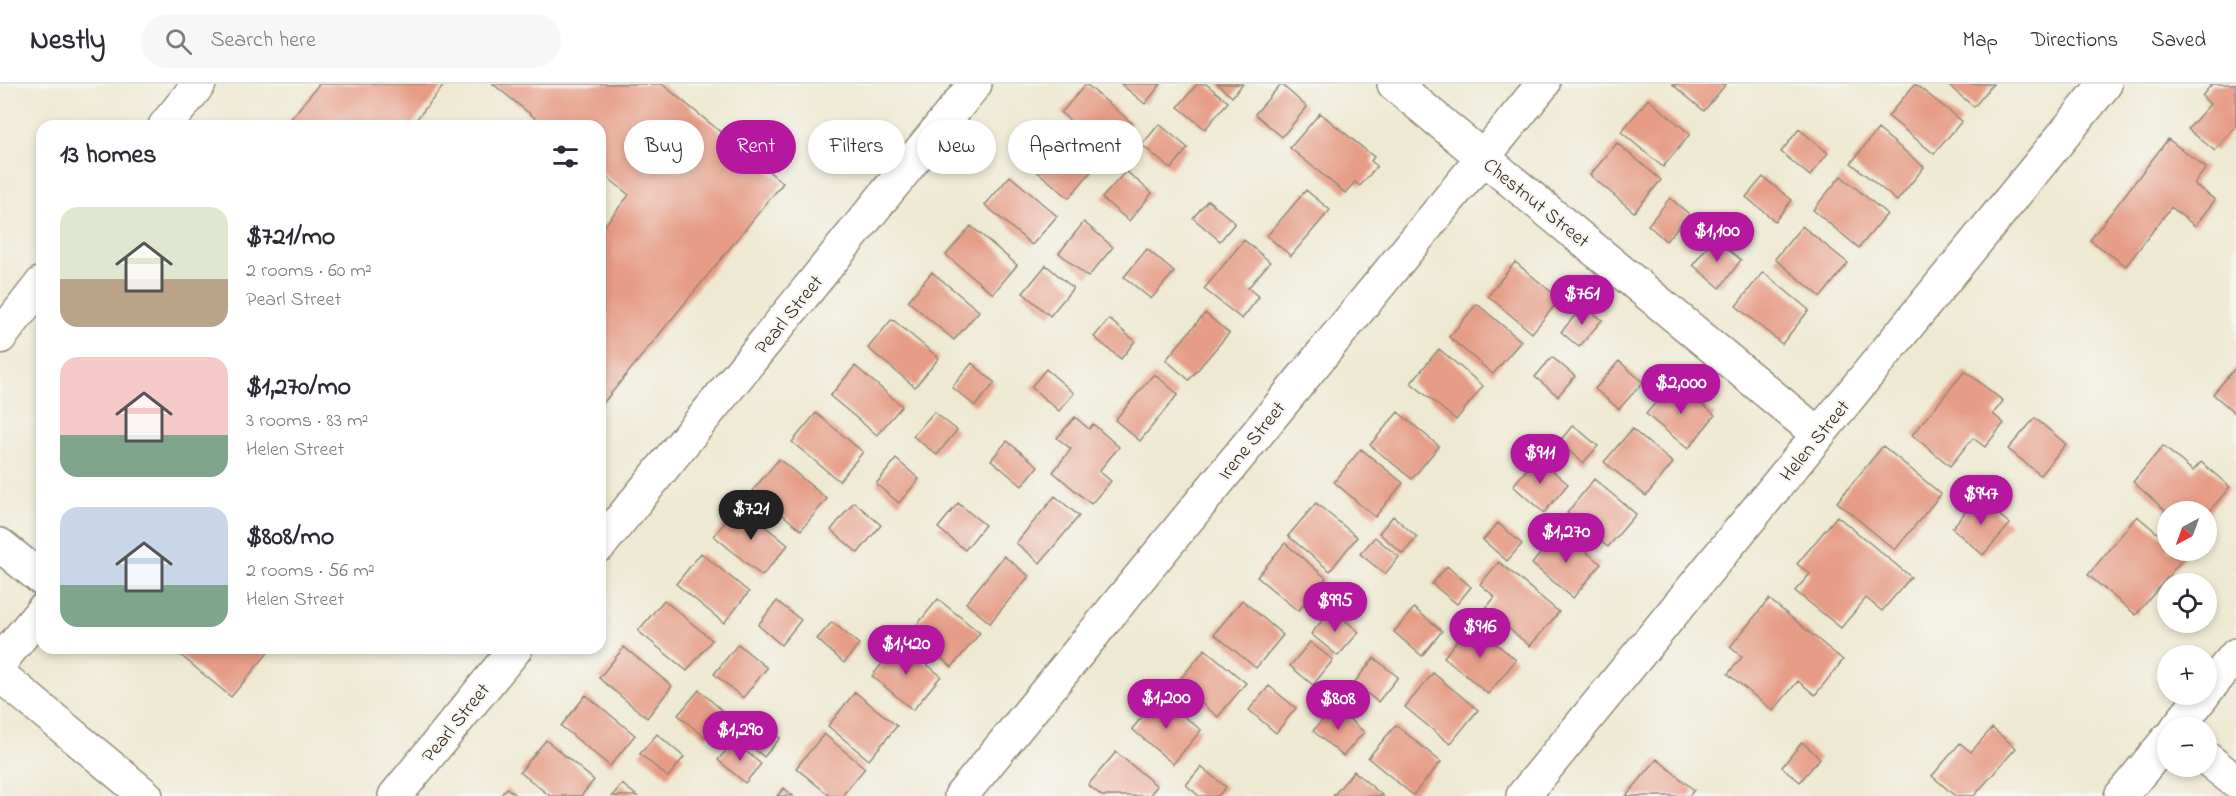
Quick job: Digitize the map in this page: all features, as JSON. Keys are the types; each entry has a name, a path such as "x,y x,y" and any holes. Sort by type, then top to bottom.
{"street":[{"path":"170,120 199,84"},
{"name":"Pearl Street","path":"606,537 975,84"},
{"name":"Chestnut Street","path":"1394,84 1818,434"},
{"name":"Irene Street","path":"961,796 1543,84"},
{"name":"Helen Street","path":"1523,796 2105,84"},
{"path":"0,337 36,291"},
{"path":"0,545 36,574"},
{"path":"0,662 36,618"},
{"name":"Pearl Street","path":"395,796 511,654"},
{"path":"2217,678 2236,655"},
{"path":"0,675 146,796"},
{"path":"2186,717 2195,705"},
{"path":"2121,796 2157,752"},
{"path":"2217,767 2236,782"}],"building":[{"path":"319,84 445,84 416,120 290,120"},
{"path":"493,84 662,84 716,128 716,174 772,174 783,183 606,400 606,224 629,195 606,176 606,120 538,120"},
{"path":"1086,84 1128,120 1069,120 1061,113"},
{"path":"1121,84 1161,84 1145,104"},
{"path":"1197,84 1206,84 1228,102 1205,129 1178,107"},
{"path":"1217,84 1243,84 1232,97"},
{"path":"1281,84 1307,107 1282,137 1255,114"},
{"path":"1672,84 1726,84 1704,111"},
{"path":"1915,84 1962,121 1934,154 1888,116"},
{"path":"1947,84 1993,84 1974,107"},
{"path":"2212,84 2236,84 2236,126 2215,151 2188,129 2210,104 2202,96"},
{"path":"1648,99 1690,134 1663,167 1621,132"},
{"path":"1320,113 1374,157 1371,161 1377,166 1360,186 1355,182 1345,193 1290,148"},
{"path":"1159,124 1188,148 1171,169 1143,144"},
{"path":"1799,129 1828,153 1810,176 1781,152"},
{"path":"1878,129 1924,167 1897,201 1851,163"},
{"path":"2168,139 2206,168 2194,184 2215,200 2195,226 2171,207 2126,266 2090,240"},
{"path":"1617,143 1661,180 1634,212 1590,175"},
{"path":"1040,174 1089,174 1069,198"},
{"path":"1123,174 1130,174 1152,193 1129,221 1102,198"},
{"path":"1010,176 1057,216 1032,245 985,205"},
{"path":"1841,176 1887,214 1859,248 1813,210"},
{"path":"1763,177 1792,200 1775,221 1746,197"},
{"path":"1306,190 1330,210 1291,256 1267,236"},
{"path":"1670,198 1689,214 1666,241 1648,225"},
{"path":"1208,200 1235,223 1220,241 1193,218"},
{"path":"1084,222 1113,247 1088,277 1059,253"},
{"path":"971,226 1017,265 993,294 946,255"},
{"path":"1802,226 1848,263 1821,297 1775,259"},
{"path":"1714,238 1741,260 1720,288 1693,265"},
{"path":"1244,240 1270,262 1248,288 1259,297 1242,319 1204,289"},
{"path":"1147,249 1174,272 1151,299 1124,277"},
{"path":"1515,262 1560,299 1532,333 1488,296"},
{"path":"1046,265 1073,288 1050,316 1023,293"},
{"path":"932,272 979,311 954,340 908,301"},
{"path":"1763,272 1809,310 1782,344 1736,306"},
{"path":"1477,304 1521,341 1493,374 1449,337"},
{"path":"1584,305 1602,320 1579,347 1561,332"},
{"path":"1205,313 1229,333 1189,380 1166,360"},
{"path":"892,319 939,358 915,387 868,348"},
{"path":"1109,319 1135,341 1121,359 1094,337"},
{"path":"1439,349 1483,386 1456,420 1411,383"},
{"path":"1552,357 1575,376 1558,396 1535,377"},
{"path":"1619,361 1643,382 1619,409 1595,389"},
{"path":"972,363 995,383 975,406 952,387"},
{"path":"855,366 902,406 877,435 830,396"},
{"path":"2236,367 2236,414 2213,394"},
{"path":"1046,369 1074,393 1059,411 1031,387"},
{"path":"1965,371 2003,401 1993,414 2004,423 1985,447 1973,438 1950,466 1912,435"},
{"path":"1154,374 1178,394 1140,441 1115,420"},
{"path":"1674,381 1715,415 1688,449 1646,414"},
{"path":"934,412 957,430 937,455 913,436"},
{"path":"1398,412 1439,446 1412,479 1370,445"},
{"path":"816,413 863,452 839,481 792,442"},
{"path":"1075,417 1089,429 1093,424 1119,447 1099,471 1111,481 1091,504 1053,472 1071,449 1057,438"},
{"path":"2035,418 2066,444 2040,475 2008,449"},
{"path":"1573,425 1598,446 1583,463 1559,442"},
{"path":"1632,429 1673,463 1646,496 1604,462"},
{"path":"1007,441 1038,466 1022,486 991,460"},
{"path":"1883,446 1941,494 1895,550 1837,502"},
{"path":"2163,446 2193,471 2201,462 2230,487 2217,502 2157,501 2157,503 2133,482"},
{"path":"1361,449 1403,483 1375,517 1334,482"},
{"path":"1537,457 1568,484 1544,513 1513,486"},
{"path":"779,459 827,499 801,530 753,490"},
{"path":"896,459 919,479 899,503 876,484"},
{"path":"1594,479 1636,514 1608,547 1567,513"},
{"path":"1055,496 1079,516 1040,563 1016,543"},
{"path":"1978,497 2010,524 1983,555 1952,528"},
{"path":"854,502 881,525 858,553 831,530"},
{"path":"958,503 985,525 965,550 938,528"},
{"path":"1316,503 1357,537 1330,571 1288,536"},
{"path":"739,505 788,545 762,576 714,536"},
{"path":"1393,516 1417,537 1403,554 1379,533"},
{"path":"1837,516 1911,577 1882,611 1866,598 1841,628 1795,591 1810,574 1797,564"},
{"path":"2137,516 2157,533 2157,561 2181,561 2171,573 2157,573 2157,590 2136,615 2088,575"},
{"path":"1498,523 1522,544 1507,561 1483,540"},
{"path":"1559,530 1601,564 1573,598 1532,564"},
{"path":"1375,537 1399,557 1385,574 1360,554"},
{"path":"1285,543 1326,578 1298,611 1257,577"},
{"path":"701,553 749,592 724,623 676,584"},
{"path":"1004,556 1029,576 990,623 966,603"},
{"path":"1499,562 1559,612 1530,646 1485,609 1495,597 1480,584"},
{"path":"1447,566 1471,587 1457,604 1432,584"},
{"path":"938,599 980,633 952,667 911,632"},
{"path":"1769,599 1843,660 1815,695 1798,681 1773,711 1728,674 1742,657 1730,647"},
{"path":"664,600 712,640 687,671 638,631"},
{"path":"1242,600 1283,635 1256,668 1214,634"},
{"path":"777,601 801,620 781,645 758,625"},
{"path":"1414,608 1442,631 1422,656 1394,632"},
{"path":"1332,609 1359,632 1338,656 1311,634"},
{"path":"832,622 859,644 844,663 817,639"},
{"path":"1471,623 1516,660 1488,694 1444,657"},
{"path":"900,642 941,676 913,710 872,676"},
{"path":"1310,642 1333,660 1313,685 1290,666"},
{"path":"738,644 767,668 743,698 714,674"},
{"path":"624,647 672,686 647,718 599,678"},
{"path":"1205,649 1246,683 1218,717 1177,683"},
{"path":"179,654 267,654 231,697"},
{"path":"1374,658 1398,677 1378,702 1354,683"},
{"path":"1433,673 1478,710 1450,744 1405,707"},
{"path":"1269,686 1296,708 1276,733 1249,710"},
{"path":"699,690 726,714 706,738 678,715"},
{"path":"855,692 897,726 869,760 828,726"},
{"path":"586,695 635,735 610,766 561,726"},
{"path":"1159,696 1201,730 1173,764 1132,729"},
{"path":"1334,706 1364,732 1343,756 1313,731"},
{"path":"754,717 780,738 764,757 739,736"},
{"path":"1396,725 1441,762 1413,795 1368,758"},
{"path":"1992,728 2016,748 1974,796 1955,796 1932,776 1960,743 1971,752"},
{"path":"657,734 684,757 668,777 640,754"},
{"path":"824,734 865,768 842,796 830,796 796,768"},
{"path":"546,740 594,780 581,796 550,796 520,772"},
{"path":"734,741 761,764 745,783 718,760"},
{"path":"1802,742 1820,758 1800,782 1782,767"},
{"path":"1116,752 1157,786 1149,796 1102,796 1088,785"},
{"path":"1657,759 1694,790 1689,796 1626,796"},
{"path":"1201,767 1226,787 1218,796 1199,796 1186,785"},
{"path":"1354,771 1383,796 1333,796"},
{"path":"622,784 637,796 612,796"},
{"path":"507,788 517,796 500,796"},
{"path":"784,788 793,796 777,796"}]}
